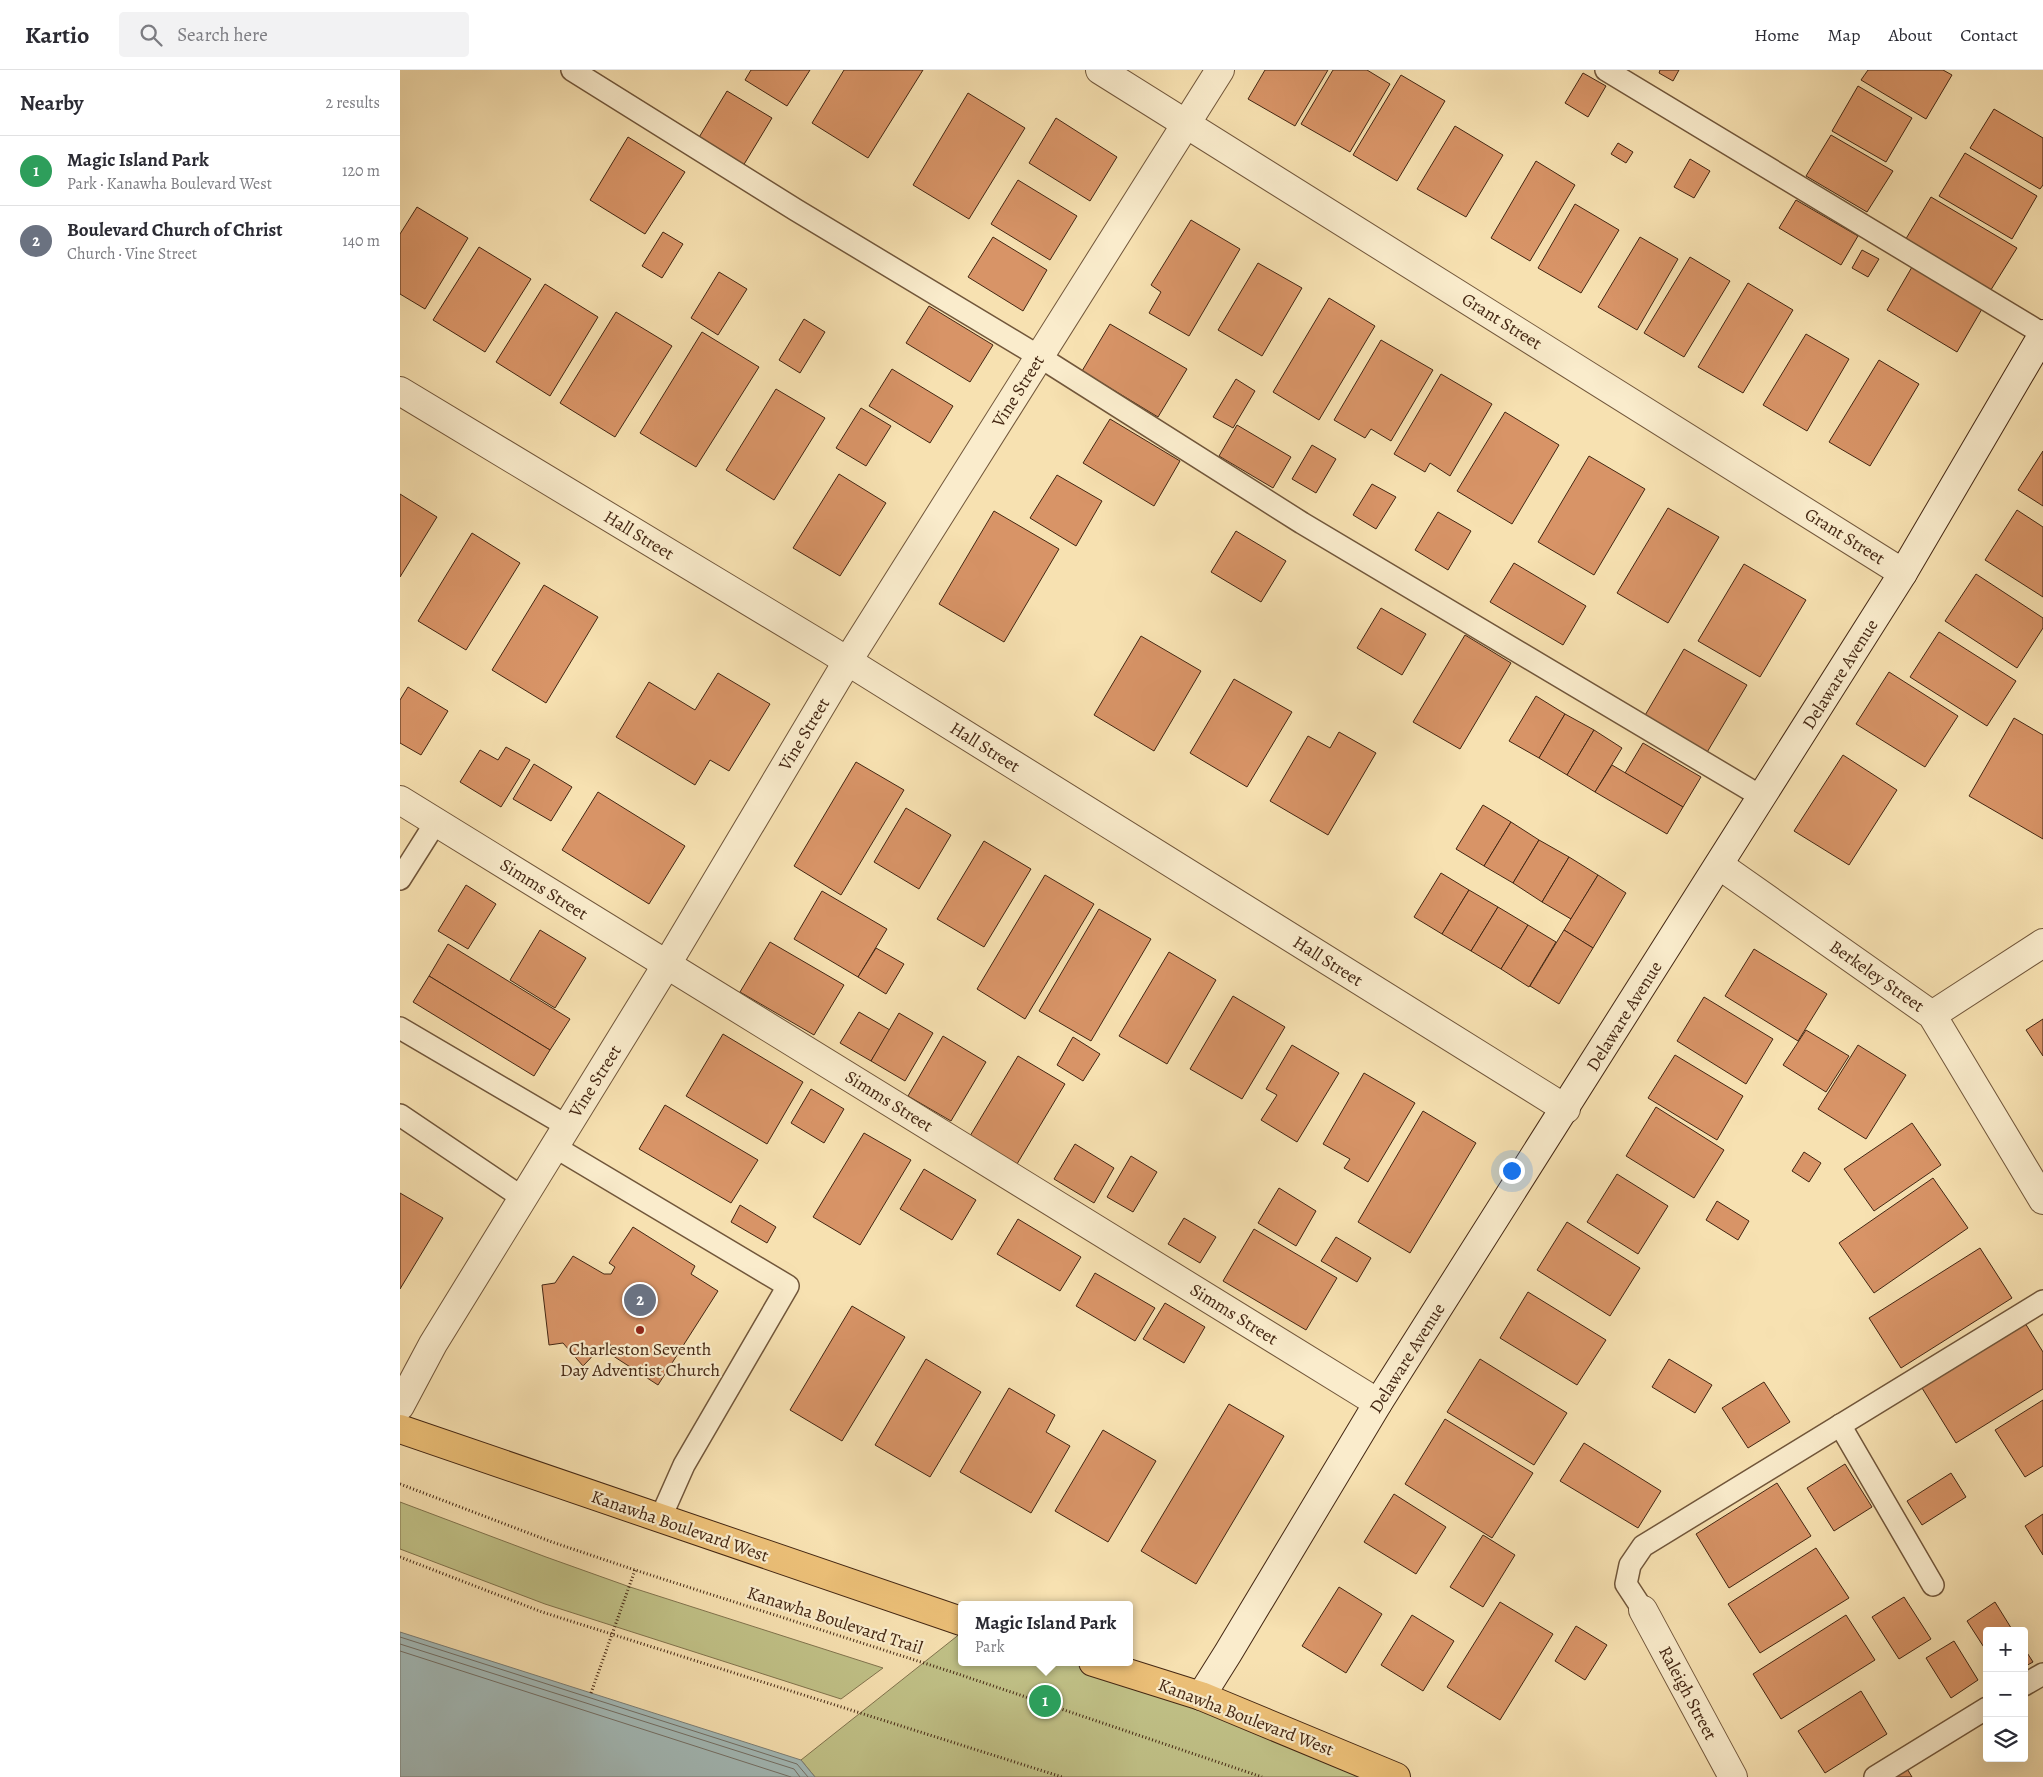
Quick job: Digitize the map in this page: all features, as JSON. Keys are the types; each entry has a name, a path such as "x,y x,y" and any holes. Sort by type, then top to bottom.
{"main road":[{"name":"Kanawha Boulevard West","path":"400,1429 958,1620"},
{"name":"Kanawha Boulevard West","path":"1106,1666 1201,1696 1396,1777"}],"street":[{"name":"Grant Street","path":"1100,70 1188,123 1903,573"},
{"name":"Vine Street","path":"400,1406 434,1344 667,964 847,662 1220,70"},
{"name":"Delaware Avenue","path":"1201,1696 1378,1403 1566,1109 1903,573 2041,344"},
{"name":"Hall Street","path":"400,391 847,662 1566,1109"},
{"name":"Simms Street","path":"400,800 1378,1403"},
{"name":"Berkeley Street","path":"1719,865 1932,1015 2043,1200"},
{"path":"1932,1015 2043,943"},
{"name":"Raleigh Street","path":"1642,1610 1733,1777"}],"lane":[{"path":"572,70 787,205 1040,357 1302,523 1762,797"},
{"path":"1606,70 2041,344"},
{"path":"400,879 436,822"},
{"path":"400,1028 561,1137 788,1286 684,1465 660,1519"},
{"path":"400,1115 523,1198"},
{"path":"1642,1610 1626,1584 1630,1565 1643,1546 2043,1301"},
{"path":"1840,1425 1933,1585"},
{"path":"2028,1683 2043,1674"},
{"path":"1875,1777 1983,1710"}],"path":[{"name":"Kanawha Boulevard Trail","path":"400,1484 552,1542 952,1672 1262,1777"},
{"path":"400,1557 542,1612 1062,1777"},
{"path":"591,1693 635,1570"}],"green space":[{"path":"400,1502 630,1587 883,1668 841,1699 545,1604 400,1549"},
{"path":"958,1635 958,1666 1104,1666 1396,1777 815,1777 801,1760"}],"water":[{"path":"400,1632 801,1760 815,1777 400,1777"}],"building":[{"path":"751,70 810,70 787,106 745,80"},
{"path":"844,70 923,70 868,158 812,123"},
{"path":"1265,70 1328,70 1295,126 1248,99"},
{"path":"1333,70 1367,70 1390,84 1350,152 1301,124"},
{"path":"1660,70 1679,70 1673,81 1659,73"},
{"path":"1868,70 1943,70 1952,75 1926,119 1861,80"},
{"path":"1583,73 1606,86 1588,117 1565,103"},
{"path":"1401,75 1445,101 1397,181 1353,155"},
{"path":"1858,86 1912,118 1886,162 1832,131"},
{"path":"727,91 772,118 743,166 698,139"},
{"path":"968,93 1025,128 969,219 913,185"},
{"path":"1994,109 2043,138 2043,185 2040,189 1970,148"},
{"path":"1056,118 1117,157 1090,201 1029,163"},
{"path":"1455,126 1503,155 1466,217 1417,189"},
{"path":"1831,135 1893,171 1867,212 1806,176"},
{"path":"628,137 685,172 645,234 590,200"},
{"path":"1618,143 1633,152 1626,163 1611,154"},
{"path":"1965,153 2037,196 2012,239 1939,196"},
{"path":"1690,159 1710,171 1694,198 1674,187"},
{"path":"1536,161 1575,185 1530,261 1491,238"},
{"path":"1018,180 1077,216 1050,260 991,224"},
{"path":"1931,197 2017,248 1989,293 1904,242"},
{"path":"1796,200 1858,236 1841,265 1779,228"},
{"path":"1575,204 1619,230 1581,293 1538,268"},
{"path":"417,207 468,238 425,309 400,294 400,234"},
{"path":"1191,220 1240,249 1189,336 1149,313 1161,292 1151,285"},
{"path":"663,232 683,244 662,278 642,266"},
{"path":"993,237 1047,270 1023,311 968,277"},
{"path":"1640,237 1678,259 1637,330 1598,307"},
{"path":"479,247 531,279 485,352 433,320"},
{"path":"1862,250 1879,259 1868,277 1852,268"},
{"path":"1690,257 1730,281 1684,357 1644,333"},
{"path":"1258,263 1302,288 1262,356 1218,330"},
{"path":"1912,267 1982,309 1957,352 1887,310"},
{"path":"719,272 747,289 718,335 691,318"},
{"path":"1748,283 1793,310 1743,393 1698,367"},
{"path":"545,284 598,317 550,396 496,362"},
{"path":"1329,298 1375,326 1319,420 1273,392"},
{"path":"929,306 993,345 970,382 906,343"},
{"path":"616,312 672,346 615,437 560,403"},
{"path":"804,319 825,332 800,373 779,360"},
{"path":"1110,324 1187,369 1158,417 1082,371"},
{"path":"702,332 759,367 696,467 640,433"},
{"path":"1806,334 1849,359 1807,431 1763,405"},
{"path":"1381,340 1433,370 1391,441 1371,429 1365,438 1334,420"},
{"path":"1879,360 1919,384 1870,466 1829,442"},
{"path":"892,369 953,406 930,443 869,406"},
{"path":"1441,374 1492,404 1450,476 1430,463 1425,472 1394,454"},
{"path":"1236,379 1255,391 1233,428 1213,417"},
{"path":"776,389 825,418 774,500 726,470"},
{"path":"861,408 891,426 866,466 836,448"},
{"path":"1505,412 1559,445 1512,524 1457,491"},
{"path":"1110,419 1180,461 1154,506 1083,463"},
{"path":"1237,425 1291,457 1273,488 1219,456"},
{"path":"1312,445 1336,459 1316,493 1292,479"},
{"path":"2043,451 2043,506 2018,490"},
{"path":"1589,456 1645,489 1594,575 1538,542"},
{"path":"839,474 886,503 840,576 793,548"},
{"path":"1057,475 1102,501 1076,546 1030,518"},
{"path":"1372,484 1396,497 1376,529 1353,515"},
{"path":"400,494 437,517 400,577"},
{"path":"1668,508 1719,537 1668,623 1617,593"},
{"path":"2017,510 2043,527 2043,597 1985,560"},
{"path":"994,511 1059,549 1004,642 939,604"},
{"path":"1438,512 1471,531 1448,570 1415,550"},
{"path":"1236,531 1286,561 1261,602 1211,572"},
{"path":"472,533 520,563 466,650 418,621"},
{"path":"1514,563 1586,606 1563,645 1490,602"},
{"path":"1744,564 1806,600 1760,677 1698,641"},
{"path":"1976,574 2043,618 2043,628 2017,668 1945,621"},
{"path":"544,585 598,617 546,703 492,670"},
{"path":"1381,608 1426,634 1402,675 1357,648"},
{"path":"1939,632 2016,681 1987,726 1910,677"},
{"path":"1465,635 1511,663 1460,749 1413,722"},
{"path":"1141,636 1201,671 1154,751 1094,715"},
{"path":"1684,649 1747,685 1706,754 1644,717"},
{"path":"1889,672 1958,716 1925,767 1856,724"},
{"path":"718,673 770,704 729,771 710,760 695,785 616,737 649,682 695,710"},
{"path":"1234,679 1292,712 1247,787 1190,753"},
{"path":"408,687 448,711 421,755 400,743 400,700"},
{"path":"1536,696 1565,714 1539,758 1509,741"},
{"path":"1565,714 1594,730 1567,775 1539,758"},
{"path":"2014,718 2043,735 2043,839 1969,796"},
{"path":"1594,730 1622,748 1595,792 1567,775"},
{"path":"1339,732 1376,753 1328,835 1270,801 1308,736 1330,748"},
{"path":"1643,743 1701,777 1683,807 1625,773"},
{"path":"506,747 530,760 501,807 460,782 480,750 498,760"},
{"path":"1843,755 1897,790 1849,865 1794,831"},
{"path":"856,762 904,790 841,895 794,866"},
{"path":"534,764 572,787 551,821 513,799"},
{"path":"1612,765 1683,807 1667,834 1595,792"},
{"path":"598,792 685,846 649,904 562,850"},
{"path":"1483,805 1511,822 1484,866 1456,849"},
{"path":"906,808 951,835 919,889 874,862"},
{"path":"1511,822 1539,840 1513,883 1484,866"},
{"path":"1539,840 1569,857 1542,902 1513,883"},
{"path":"984,841 1031,869 984,947 937,919"},
{"path":"1569,857 1598,875 1571,919 1542,902"},
{"path":"1441,873 1469,890 1442,934 1414,917"},
{"path":"1045,875 1094,904 1025,1019 977,989"},
{"path":"1598,875 1626,893 1593,948 1564,930"},
{"path":"466,885 496,904 468,949 438,931"},
{"path":"1469,890 1498,907 1471,951 1442,934"},
{"path":"822,891 887,929 858,977 794,939"},
{"path":"1498,907 1528,925 1501,969 1471,951"},
{"path":"1099,909 1151,939 1091,1041 1039,1011"},
{"path":"1528,925 1556,942 1529,987 1501,969"},
{"path":"540,930 586,958 555,1008 510,980"},
{"path":"1564,930 1593,948 1559,1004 1530,986"},
{"path":"770,942 844,985 814,1035 740,992"},
{"path":"448,944 570,1019 550,1050 429,976"},
{"path":"876,948 904,964 886,994 858,977"},
{"path":"1754,949 1827,994 1798,1041 1725,996"},
{"path":"1169,952 1216,980 1167,1064 1119,1036"},
{"path":"429,976 550,1050 534,1076 413,1002"},
{"path":"1233,996 1285,1027 1242,1099 1190,1069"},
{"path":"1704,997 1773,1039 1746,1084 1677,1041"},
{"path":"859,1012 890,1030 871,1061 840,1043"},
{"path":"899,1013 933,1033 905,1081 871,1061"},
{"path":"2043,1019 2043,1056 2026,1030"},
{"path":"1806,1030 1849,1056 1826,1092 1783,1065"},
{"path":"723,1034 803,1082 767,1144 686,1096"},
{"path":"943,1036 986,1062 951,1121 908,1096"},
{"path":"1073,1037 1100,1054 1083,1081 1057,1065"},
{"path":"1292,1045 1339,1073 1297,1142 1261,1120 1277,1095 1266,1089"},
{"path":"1858,1045 1906,1075 1866,1139 1818,1109"},
{"path":"1675,1055 1743,1096 1717,1140 1648,1098"},
{"path":"1018,1056 1065,1084 1017,1164 970,1136"},
{"path":"1364,1073 1415,1103 1368,1182 1344,1168 1350,1159 1323,1144"},
{"path":"811,1089 844,1109 824,1143 791,1123"},
{"path":"665,1105 758,1160 731,1203 639,1149"},
{"path":"1656,1107 1724,1150 1694,1198 1626,1156"},
{"path":"1423,1111 1476,1143 1410,1253 1358,1222"},
{"path":"1912,1123 1941,1165 1874,1211 1844,1169"},
{"path":"864,1133 911,1160 860,1245 813,1217"},
{"path":"1075,1144 1114,1168 1094,1203 1054,1179"},
{"path":"1804,1152 1821,1163 1809,1182 1792,1171"},
{"path":"1131,1156 1157,1172 1133,1212 1107,1197"},
{"path":"924,1169 976,1200 952,1240 900,1209"},
{"path":"1617,1174 1668,1206 1638,1254 1587,1222"},
{"path":"1933,1178 1968,1228 1874,1293 1839,1243"},
{"path":"1279,1188 1316,1211 1296,1246 1258,1223"},
{"path":"400,1193 443,1218 400,1289"},
{"path":"1717,1201 1749,1221 1738,1240 1706,1220"},
{"path":"740,1205 776,1227 767,1243 731,1222"},
{"path":"1184,1218 1216,1237 1200,1263 1168,1244"},
{"path":"1018,1219 1081,1257 1060,1291 997,1254"},
{"path":"1567,1222 1640,1268 1610,1316 1537,1270"},
{"path":"633,1227 695,1266 691,1274 718,1291 658,1385 607,1352 613,1347 606,1342 583,1366 563,1343 549,1345 542,1285 555,1283 573,1256 604,1274 611,1274 615,1267 609,1263"},
{"path":"1254,1229 1337,1278 1306,1330 1223,1281"},
{"path":"1336,1237 1371,1258 1357,1282 1321,1261"},
{"path":"1980,1248 2012,1298 1901,1368 1869,1318"},
{"path":"1095,1273 1155,1308 1135,1341 1076,1306"},
{"path":"1528,1292 1606,1340 1577,1385 1500,1338"},
{"path":"1165,1303 1205,1327 1184,1363 1143,1339"},
{"path":"852,1306 905,1337 842,1441 790,1410"},
{"path":"2025,1323 2043,1352 2043,1389 1956,1443 1922,1388"},
{"path":"926,1359 981,1392 930,1477 875,1445"},
{"path":"1480,1359 1567,1413 1534,1465 1447,1412"},
{"path":"1669,1359 1712,1385 1695,1413 1652,1387"},
{"path":"1764,1382 1790,1422 1748,1448 1722,1408"},
{"path":"1009,1388 1055,1415 1046,1432 1070,1446 1031,1513 960,1472"},
{"path":"2043,1400 2043,1466 2025,1477 1995,1430"},
{"path":"1229,1404 1284,1436 1196,1584 1141,1551"},
{"path":"1445,1419 1533,1473 1492,1538 1405,1484"},
{"path":"1103,1430 1156,1461 1108,1542 1055,1511"},
{"path":"1584,1443 1661,1491 1638,1528 1560,1481"},
{"path":"1845,1464 1872,1507 1834,1531 1807,1488"},
{"path":"1951,1473 1966,1497 1922,1525 1907,1501"},
{"path":"1777,1483 1811,1536 1729,1588 1696,1534"},
{"path":"1394,1494 1446,1527 1416,1574 1364,1542"},
{"path":"2043,1514 2043,1555 2025,1526"},
{"path":"1483,1535 1515,1555 1483,1607 1450,1587"},
{"path":"1816,1548 1849,1598 1760,1653 1728,1604"},
{"path":"1339,1587 1382,1614 1346,1673 1302,1646"},
{"path":"1904,1597 1931,1639 1899,1659 1872,1617"},
{"path":"1500,1602 1553,1634 1500,1720 1447,1687"},
{"path":"1995,1602 2011,1627 1983,1627 1983,1646 1967,1621"},
{"path":"1412,1615 1454,1641 1423,1691 1381,1665"},
{"path":"1846,1615 1875,1660 1781,1719 1753,1674"},
{"path":"1576,1626 1607,1645 1585,1680 1555,1661"},
{"path":"1954,1641 1978,1680 1951,1698 1926,1658"},
{"path":"2028,1654 2033,1662 2028,1665"},
{"path":"1861,1691 1887,1734 1825,1773 1798,1731"},
{"path":"1906,1767 1912,1777 1892,1777"}],"place":[{"name":"Boulevard Church of Christ","path":"640,1300"},
{"name":"Charleston Seventh Day Adventist Church","path":"640,1330"},
{"name":"Magic Island Park","path":"1045,1701"}]}
